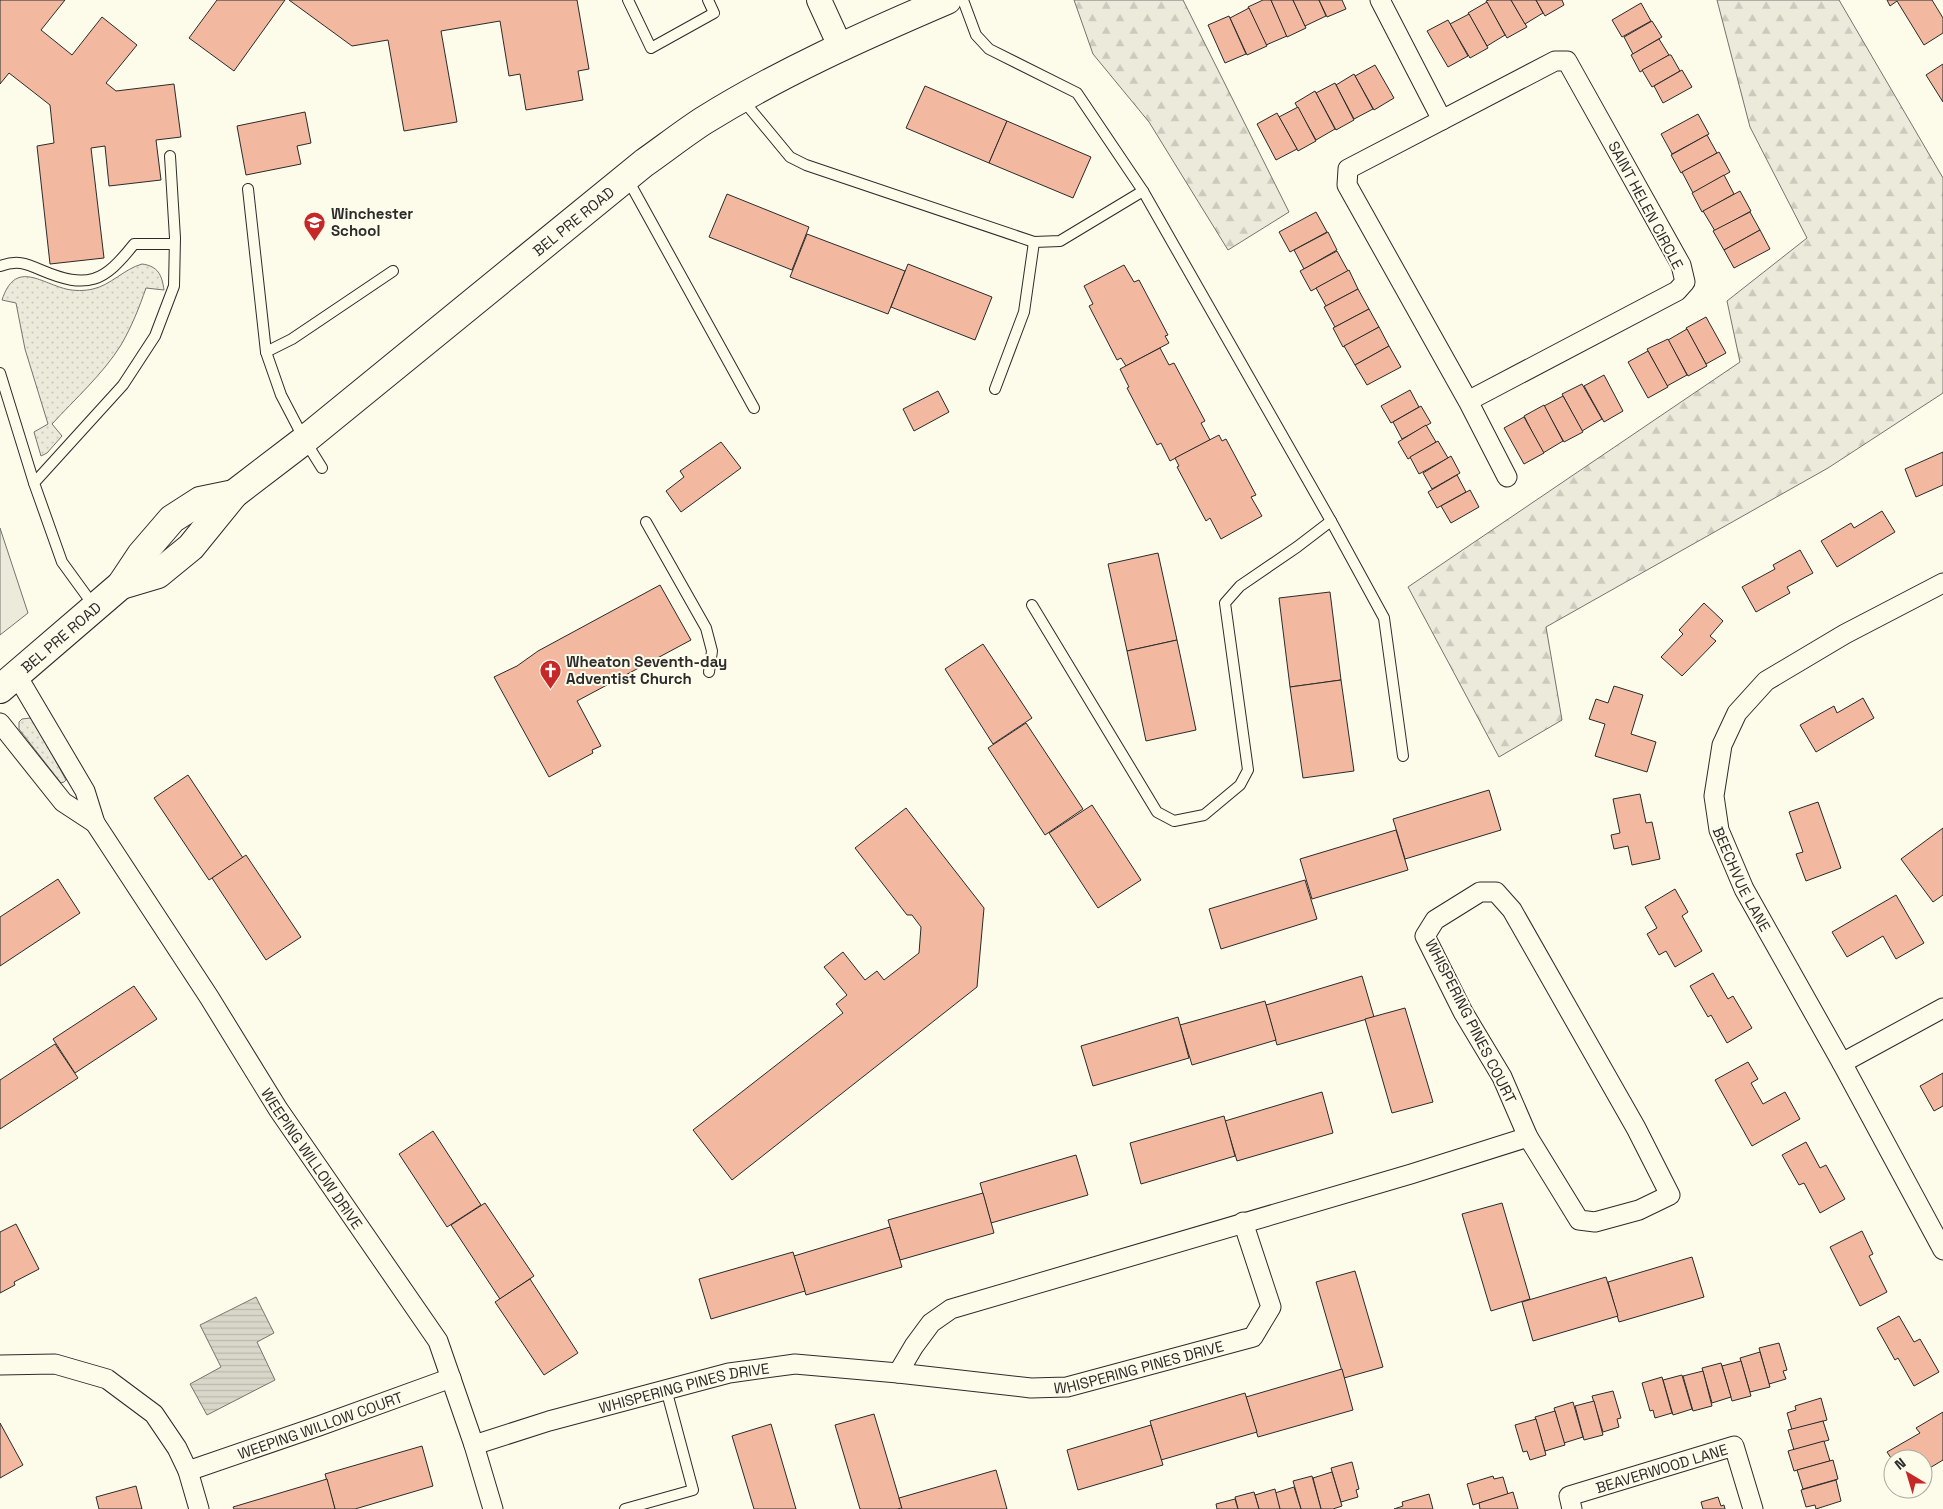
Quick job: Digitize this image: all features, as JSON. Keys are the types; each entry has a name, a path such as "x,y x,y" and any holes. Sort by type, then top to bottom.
{"main road":[{"name":"BEL PRE ROAD","path":"8,682 96,609 121,585 141,555 172,519 200,500 234,494 627,177 702,122 765,84 840,46 947,0"}],"street":[{"path":"819,0 840,46"},
{"path":"1380,0 1442,120"},
{"name":"SAINT HELEN CIRCLE","path":"1468,401 1677,291 1685,282 1681,264 1567,61 1555,61 1348,169 1347,185 1468,401 1507,477"},
{"name":"BEECHVUE LANE","path":"1943,583 1845,634 1766,681 1737,713 1722,745 1714,796 1719,830 1744,889 1842,1063 1943,1250"},
{"name":"WEEPING WILLOW DRIVE","path":"8,682 85,791 95,823 209,998 278,1109 438,1341 474,1444 493,1509"},
{"name":"WEEPING WILLOW DRIVE","path":"0,723 63,802 95,823"},
{"name":"WHISPERING PINES COURT","path":"1480,892 1496,892 1512,910 1636,1128 1670,1195 1639,1210 1595,1222 1579,1220 1528,1137 1502,1077 1463,1012 1425,936 1435,920 1480,892"},
{"path":"1842,1063 1943,1008"},
{"path":"898,1373 914,1346 931,1323 951,1309 1411,1174 1528,1137"},
{"name":"WHISPERING PINES DRIVE","path":"474,1444 549,1421 729,1373 795,1364 1031,1388 1067,1387 1253,1337 1272,1307 1243,1222"},
{"path":"0,1365 55,1364 107,1378 154,1414 177,1448 188,1471 199,1509"},
{"name":"WEEPING WILLOW COURT","path":"188,1471 451,1378"},
{"name":"BEAVERWOOD LANE","path":"1572,1509 1568,1496 1734,1446 1753,1509"}],"lane":[{"path":"628,0 651,48 714,13 708,0"},
{"path":"963,0 976,35 989,49 1077,93 1143,191 1331,520 1384,618 1402,756"},
{"path":"741,98 790,157 806,165 1034,242 1060,241 1143,191"},
{"path":"34,483 124,385 154,336 174,286 170,156"},
{"path":"627,177 754,408"},
{"path":"248,189 266,352 281,395 322,468"},
{"path":"995,389 1024,312 1034,242"},
{"path":"0,266 13,262 28,265 56,277 74,281 86,281 96,278 117,265 134,244 174,244"},
{"path":"266,352 292,339 393,271"},
{"path":"0,372 34,483 62,562 96,609"},
{"path":"1032,605 1157,812 1174,821 1204,815 1240,785 1248,770 1226,603 1240,586 1297,547 1331,520"},
{"path":"646,522 706,628 712,651 709,672"},
{"path":"625,1509 693,1490 666,1389"}],"green space":[{"path":"1074,0 1183,0 1289,212 1228,250 1149,122 1093,54"},
{"path":"1717,0 1839,0 1943,178 1943,393 1828,468 1546,627 1562,720 1499,757 1408,587 1740,362 1727,301 1807,238 1750,127"},
{"path":"142,264 152,267 158,272 164,290 146,288 129,331 121,345 97,376 52,424 62,436 47,453 41,456 34,432 48,424 25,349 16,303 2,300 7,288 14,280 21,277 29,277 69,290 90,290 106,284 129,269"},
{"path":"0,528 28,613 0,635"},
{"path":"30,718 33,720 66,780 64,782 61,783 19,729 19,722 22,719"}],"shaded area":[{"path":"256,1297 274,1333 257,1342 275,1380 207,1415 190,1384 221,1367 200,1325"}],"building":[{"path":"0,0 65,0 41,30 72,55 102,17 137,45 106,83 116,91 174,84 181,137 156,140 161,180 109,186 105,146 91,148 104,258 50,264 37,146 54,143 50,105 9,73 0,84"},
{"path":"217,0 285,0 234,71 189,38"},
{"path":"289,0 577,0 589,69 578,71 583,100 526,110 520,74 509,76 500,21 441,31 457,122 404,131 388,40 352,46"},
{"path":"1263,0 1271,0 1287,36 1266,45 1248,7"},
{"path":"1271,0 1293,0 1306,28 1287,37"},
{"path":"1293,0 1319,0 1326,16 1305,26"},
{"path":"1319,0 1342,0 1346,9 1327,17"},
{"path":"1511,0 1527,27 1507,38 1486,1"},
{"path":"1511,0 1536,0 1543,13 1525,24"},
{"path":"1536,0 1562,0 1564,5 1545,16"},
{"path":"1887,0 1932,0 1943,18 1943,33 1924,45 1897,1 1890,6"},
{"path":"1487,2 1505,35 1487,46 1468,13"},
{"path":"1641,3 1651,21 1622,37 1612,20"},
{"path":"1249,8 1267,46 1247,55 1230,18"},
{"path":"1469,14 1488,48 1470,58 1450,24"},
{"path":"1229,16 1246,54 1225,63 1208,25"},
{"path":"1448,20 1468,56 1448,67 1427,31"},
{"path":"1652,21 1662,37 1633,54 1624,37"},
{"path":"1659,39 1669,55 1640,72 1631,55"},
{"path":"1671,55 1680,71 1652,87 1642,70"},
{"path":"1943,64 1943,102 1926,75"},
{"path":"1375,65 1394,98 1374,110 1355,76"},
{"path":"1682,70 1692,87 1663,103 1654,86"},
{"path":"1354,74 1373,109 1354,119 1336,85"},
{"path":"1335,83 1354,120 1336,130 1316,93"},
{"path":"925,86 1007,121 989,163 906,128"},
{"path":"1315,91 1335,129 1316,140 1295,103"},
{"path":"1298,107 1316,141 1298,151 1279,117"},
{"path":"305,112 311,143 297,146 301,164 246,175 237,126"},
{"path":"1277,113 1297,149 1276,160 1257,124"},
{"path":"1698,114 1709,134 1672,154 1661,134"},
{"path":"1007,121 1091,157 1073,198 989,163"},
{"path":"1707,135 1717,153 1681,173 1671,155"},
{"path":"1719,152 1730,172 1693,193 1682,172"},
{"path":"1724,175 1734,194 1702,212 1692,193"},
{"path":"1740,191 1751,211 1715,231 1703,211"},
{"path":"727,194 809,227 792,270 709,237"},
{"path":"1316,212 1327,232 1290,252 1279,232"},
{"path":"1750,212 1760,230 1724,250 1713,231"},
{"path":"1760,230 1770,249 1734,268 1724,250"},
{"path":"1328,232 1337,250 1304,269 1294,250"},
{"path":"807,234 905,271 888,314 790,277"},
{"path":"1337,251 1348,271 1311,291 1300,271"},
{"path":"908,264 992,297 975,340 891,307"},
{"path":"1124,265 1134,282 1139,280 1168,335 1165,336 1169,343 1126,366 1121,358 1117,360 1089,306 1093,304 1084,286"},
{"path":"1349,270 1358,289 1326,306 1316,288"},
{"path":"1358,289 1369,309 1335,327 1324,307"},
{"path":"1369,309 1379,327 1343,347 1333,328"},
{"path":"1706,317 1726,353 1706,364 1686,328"},
{"path":"1379,327 1389,346 1355,365 1344,346"},
{"path":"1687,329 1707,366 1688,376 1668,340"},
{"path":"1668,339 1687,375 1667,386 1647,349"},
{"path":"1389,346 1401,367 1367,385 1355,365"},
{"path":"1160,348 1169,365 1174,363 1205,421 1201,423 1210,440 1170,461 1161,443 1157,445 1127,388 1129,387 1120,369"},
{"path":"1648,351 1668,387 1648,398 1628,362"},
{"path":"1604,375 1623,411 1604,422 1584,386"},
{"path":"1582,384 1602,419 1582,431 1562,394"},
{"path":"1410,390 1419,407 1391,423 1381,406"},
{"path":"938,391 949,412 914,431 903,409"},
{"path":"1563,396 1583,432 1564,442 1544,406"},
{"path":"1544,405 1563,441 1543,453 1524,416"},
{"path":"1421,406 1431,423 1402,439 1393,422"},
{"path":"1524,417 1544,453 1524,464 1504,428"},
{"path":"1426,425 1436,442 1408,459 1398,442"},
{"path":"1219,435 1222,441 1226,439 1256,495 1251,497 1262,516 1221,539 1210,518 1206,521 1177,467 1179,466 1175,458"},
{"path":"1438,441 1448,458 1419,474 1410,457"},
{"path":"721,442 741,468 681,512 666,491 684,477 680,471"},
{"path":"1943,452 1943,485 1916,497 1905,469"},
{"path":"1451,456 1460,473 1432,489 1423,473"},
{"path":"1457,475 1466,492 1437,508 1428,492"},
{"path":"1470,490 1479,507 1451,523 1441,506"},
{"path":"1882,511 1895,532 1837,567 1821,541 1851,523 1854,528"},
{"path":"1800,550 1813,573 1787,587 1790,593 1756,612 1742,587 1775,569 1773,565"},
{"path":"1158,553 1177,640 1127,651 1108,564"},
{"name":"Wheaton Seventh-day Adventist Church","path":"660,585 691,640 577,701 601,746 592,750 593,753 549,777 494,677 517,666 538,651"},
{"path":"1330,592 1341,680 1290,687 1279,598"},
{"path":"1704,603 1723,621 1710,636 1716,641 1682,676 1661,657 1683,634 1679,630"},
{"path":"1177,640 1196,730 1146,741 1127,651"},
{"path":"983,644 1032,718 993,744 945,669"},
{"path":"1341,680 1354,771 1303,778 1290,687"},
{"path":"1614,686 1643,695 1631,734 1656,742 1647,772 1595,756 1605,724 1589,719 1596,699 1608,703"},
{"path":"1863,698 1874,718 1816,752 1800,725 1834,706 1837,713"},
{"path":"1026,723 1083,809 1045,835 988,748"},
{"path":"188,775 243,858 209,880 154,798"},
{"path":"1489,790 1501,830 1405,859 1393,819"},
{"path":"1640,794 1646,823 1652,822 1660,859 1632,865 1628,846 1614,849 1611,835 1620,833 1613,799"},
{"path":"1818,802 1841,868 1806,881 1796,854 1803,852 1789,812"},
{"path":"1092,805 1141,880 1098,908 1049,833"},
{"path":"906,808 984,908 977,987 732,1180 693,1130 843,1013 836,1004 847,995 824,967 843,952 865,980 877,971 884,980 919,953 921,927 912,915 907,915 855,848"},
{"path":"1943,828 1943,895 1933,902 1901,859"},
{"path":"1396,830 1408,870 1312,899 1300,859"},
{"path":"246,855 301,937 266,960 212,878"},
{"path":"58,879 80,913 0,966 0,917"},
{"path":"1305,880 1317,919 1221,949 1209,909"},
{"path":"1675,889 1688,912 1682,916 1702,951 1675,967 1666,951 1659,955 1647,934 1657,928 1645,907"},
{"path":"1896,895 1924,943 1896,959 1883,936 1847,957 1832,932"},
{"path":"1713,973 1728,999 1733,996 1752,1028 1727,1043 1711,1015 1708,1017 1690,986"},
{"path":"1362,976 1374,1017 1277,1045 1266,1005"},
{"path":"134,986 157,1019 75,1073 53,1039"},
{"path":"1265,1001 1276,1040 1192,1065 1180,1025"},
{"path":"1405,1008 1433,1102 1392,1113 1365,1019"},
{"path":"1178,1017 1189,1058 1093,1086 1081,1046"},
{"path":"55,1044 78,1078 0,1129 0,1080"},
{"path":"1748,1062 1758,1079 1751,1083 1763,1104 1785,1092 1800,1119 1752,1146 1715,1080"},
{"path":"1943,1073 1943,1106 1934,1111 1920,1086"},
{"path":"1322,1092 1333,1133 1237,1161 1225,1121"},
{"path":"1224,1116 1235,1156 1141,1184 1130,1143"},
{"path":"433,1131 481,1205 447,1227 399,1154"},
{"path":"1806,1142 1820,1168 1826,1165 1845,1199 1820,1213 1804,1183 1799,1185 1782,1155"},
{"path":"1076,1155 1088,1195 991,1223 980,1183"},
{"path":"983,1193 994,1233 900,1260 888,1220"},
{"path":"485,1203 534,1276 500,1299 451,1225"},
{"path":"1502,1203 1530,1299 1491,1311 1462,1214"},
{"path":"16,1224 39,1269 14,1282 15,1285 0,1293 0,1232"},
{"path":"890,1227 902,1267 806,1295 794,1256"},
{"path":"1862,1231 1873,1254 1869,1256 1887,1292 1860,1306 1830,1247"},
{"path":"793,1252 805,1291 711,1319 699,1279"},
{"path":"1692,1257 1704,1297 1619,1322 1608,1282"},
{"path":"1355,1271 1383,1367 1344,1378 1316,1282"},
{"path":"1606,1277 1618,1316 1533,1341 1522,1302"},
{"path":"530,1279 578,1353 544,1375 495,1302"},
{"path":"1899,1316 1914,1342 1920,1339 1939,1372 1914,1386 1898,1358 1895,1360 1877,1328"},
{"path":"1779,1343 1787,1370 1783,1371 1786,1379 1769,1384 1759,1348"},
{"path":"1760,1352 1770,1387 1750,1392 1740,1358"},
{"path":"1741,1361 1751,1396 1732,1401 1722,1366"},
{"path":"1721,1363 1731,1397 1712,1403 1702,1368"},
{"path":"1342,1369 1353,1410 1258,1437 1246,1397"},
{"path":"1703,1371 1712,1406 1693,1411 1683,1376"},
{"path":"1682,1375 1692,1409 1673,1415 1663,1380"},
{"path":"1662,1377 1672,1413 1655,1418 1653,1410 1650,1411 1642,1383"},
{"path":"1613,1391 1621,1418 1617,1419 1619,1427 1603,1432 1592,1396"},
{"path":"1245,1393 1257,1432 1161,1460 1150,1421"},
{"path":"1821,1398 1827,1420 1792,1430 1787,1413 1796,1410 1795,1406"},
{"path":"1594,1401 1603,1435 1584,1440 1575,1406"},
{"path":"1573,1402 1583,1437 1564,1443 1554,1408"},
{"path":"1555,1411 1565,1445 1545,1451 1535,1417"},
{"path":"1943,1412 1943,1460 1933,1466 1933,1449 1892,1449 1920,1433 1916,1428"},
{"path":"874,1414 902,1508 860,1509 835,1425"},
{"path":"1536,1419 1546,1455 1530,1460 1527,1451 1523,1452 1515,1425"},
{"path":"1823,1421 1829,1440 1794,1450 1788,1430"},
{"path":"0,1423 23,1465 0,1478"},
{"path":"771,1424 796,1509 754,1509 732,1436"},
{"path":"1151,1425 1163,1465 1078,1490 1067,1450"},
{"path":"1824,1441 1830,1461 1794,1471 1788,1451"},
{"path":"422,1446 433,1486 355,1509 335,1509 325,1474"},
{"path":"1833,1460 1838,1479 1803,1489 1797,1470"},
{"path":"1352,1462 1359,1489 1356,1490 1358,1497 1341,1502 1331,1468"},
{"path":"996,1470 1007,1509 902,1509 899,1498"},
{"path":"1332,1472 1342,1506 1333,1509 1321,1509 1313,1478"},
{"path":"1312,1476 1321,1509 1301,1509 1293,1481"},
{"path":"1493,1476 1494,1479 1503,1477 1508,1494 1473,1505 1467,1484"},
{"path":"327,1479 335,1509 234,1509 233,1507"},
{"path":"1836,1480 1841,1501 1816,1509 1815,1505 1806,1507 1801,1490"},
{"path":"136,1486 142,1509 99,1509 96,1497"},
{"path":"1294,1487 1301,1509 1280,1509 1275,1493"},
{"path":"1275,1489 1280,1509 1259,1509 1255,1495"},
{"path":"1254,1492 1259,1509 1238,1509 1235,1497"},
{"path":"1513,1492 1518,1509 1480,1509 1479,1503"},
{"path":"1429,1494 1433,1509 1394,1509 1403,1506 1402,1502"},
{"path":"1718,1497 1721,1506 1724,1505 1725,1509 1703,1509 1701,1502"},
{"path":"1235,1499 1238,1509 1217,1509 1216,1504"}],"place":[{"name":"Winchester School","path":"315,241"},
{"name":"Wheaton Seventh-day Adventist Church","path":"550,689"}]}
